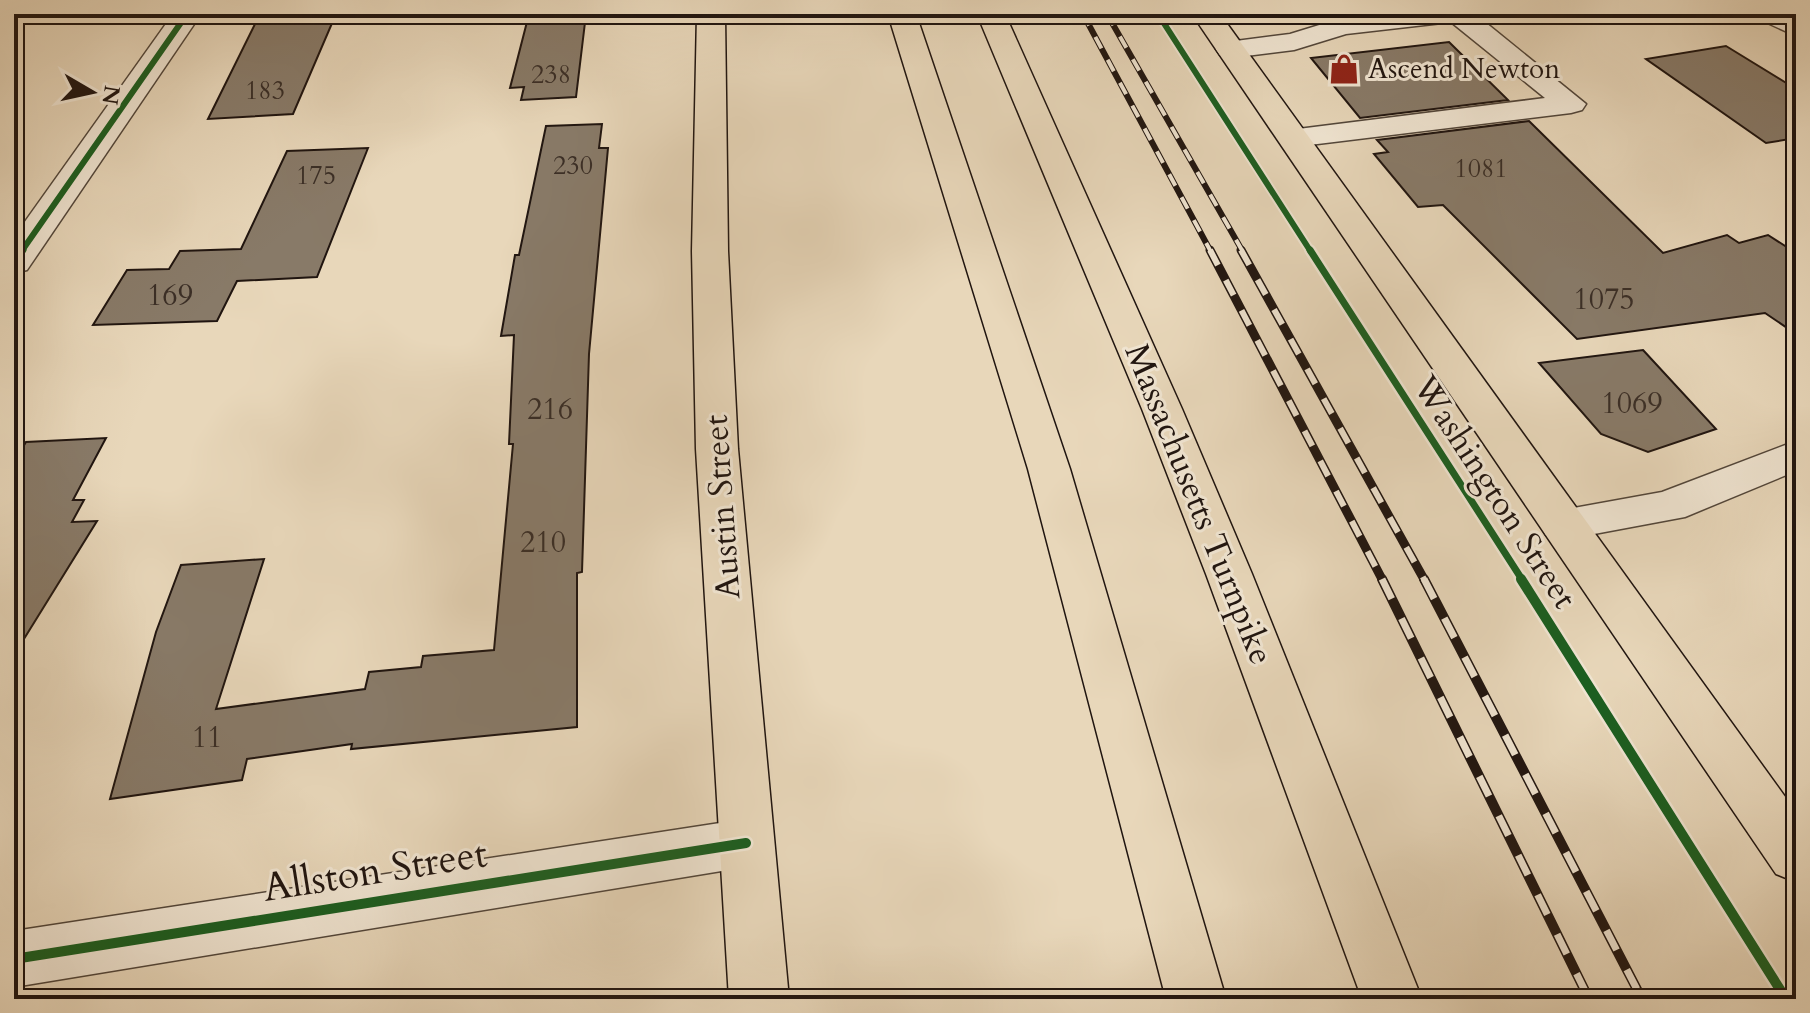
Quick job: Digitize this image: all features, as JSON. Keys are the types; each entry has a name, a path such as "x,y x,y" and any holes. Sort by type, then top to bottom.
{"main road":[{"name":"Austin Street","path":"711,14 712,337 759,999"},
{"path":"902,14 1049,469 1196,999"},
{"name":"Massachusetts Turnpike","path":"991,14 1218,546 1392,999"},
{"name":"Washington Street","path":"1206,14 1796,857"}],"street":[{"path":"14,262 187,14"},
{"path":"1230,49 1294,42 1342,26 1450,14"},
{"path":"1293,138 1571,104 1458,14"},
{"path":"1771,14 1796,28"},
{"path":"1562,524 1669,506 1796,455"},
{"name":"Allston Street","path":"14,959 746,843"}],"building":[{"path":"260,14 336,14 293,114 208,119"},
{"path":"529,14 586,14 576,97 521,100 524,87 510,88"},
{"path":"1449,42 1508,100 1360,118 1311,58"},
{"path":"1726,46 1796,89 1796,138 1766,143 1646,59"},
{"path":"1529,121 1663,253 1727,235 1739,243 1768,235 1796,253 1796,334 1765,313 1577,339 1443,205 1418,207 1374,154 1388,152 1377,140"},
{"path":"602,124 599,148 608,148 589,354 582,572 577,573 577,727 351,749 352,744 247,759 242,780 110,799 156,632 181,565 264,559 216,709 365,689 369,672 421,667 423,656 494,650 513,444 509,444 514,335 501,336 515,255 519,255 546,126"},
{"path":"368,148 317,277 237,281 217,321 93,325 127,270 169,269 180,251 241,249 287,151"},
{"path":"1643,350 1716,429 1648,452 1601,434 1539,363"},
{"path":"106,438 73,500 84,500 72,522 97,521 14,655 14,462 26,442"}],"railway":[{"path":"1083,14 1211,252"},
{"path":"1107,14 1243,252"},
{"path":"1210,250 1383,581"},
{"path":"1241,250 1425,581"},
{"path":"1424,579 1642,999"},
{"path":"1383,581 1589,999"}],"cycle path":[{"path":"14,262 187,14"},
{"path":"1158,14 1531,594 1786,999"},
{"path":"14,959 746,843"}],"place":[{"name":"Ascend Newton","path":"1344,69"}]}
